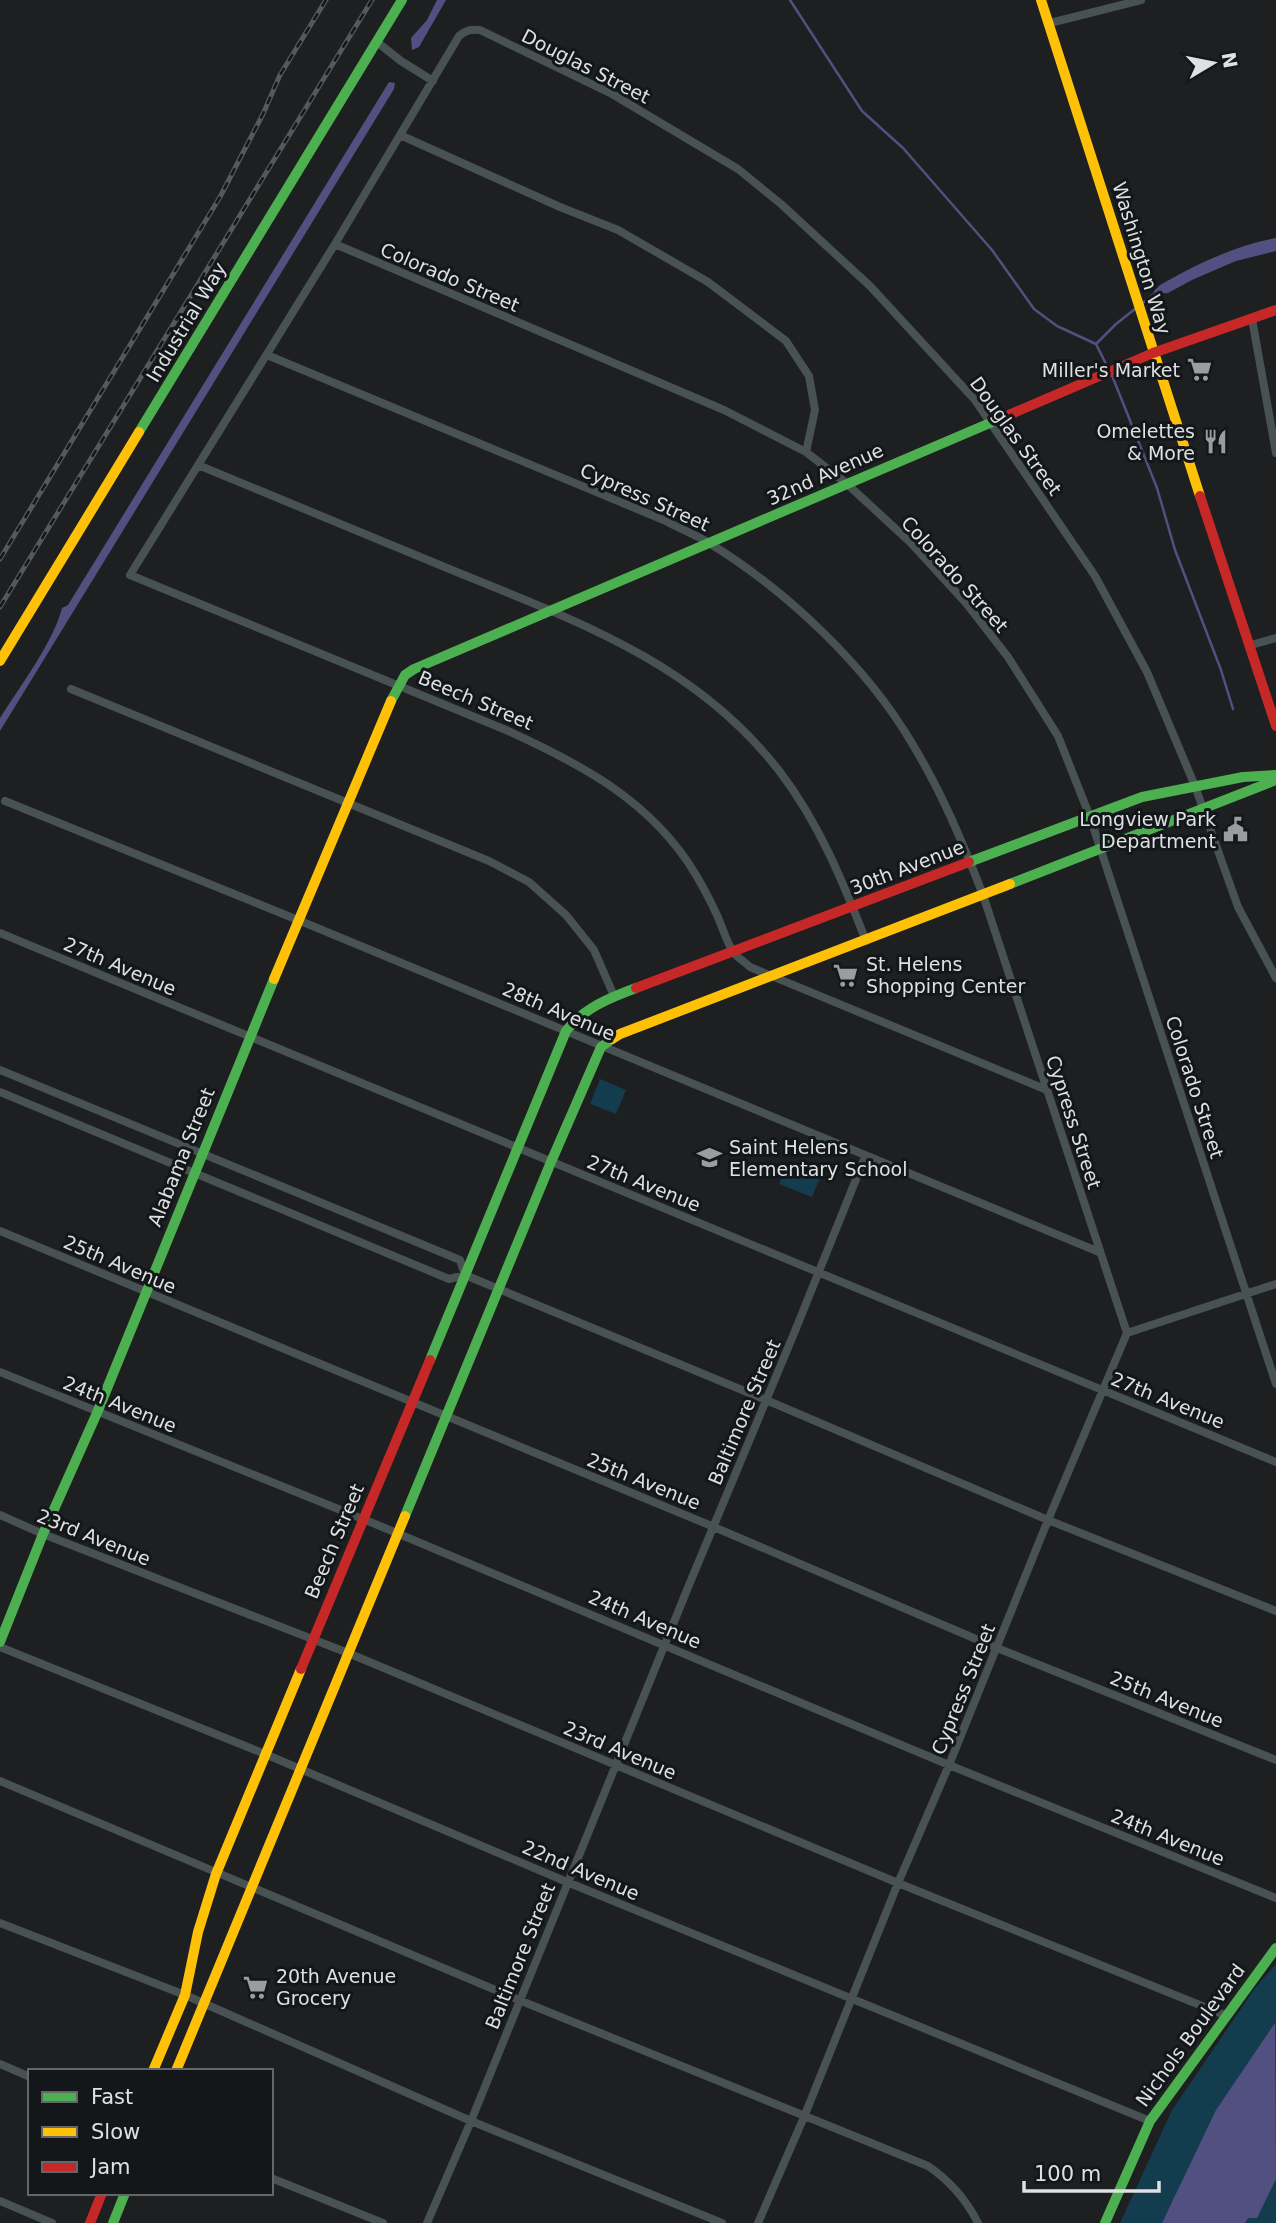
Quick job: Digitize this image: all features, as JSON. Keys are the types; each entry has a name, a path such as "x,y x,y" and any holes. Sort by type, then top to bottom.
{"street":[{"name":"Industrial Way","path":"0,661 402,0"},
{"name":"Washington Way","path":"1041,0 1153,353 1276,726"},
{"path":"1049,23 1142,0"},
{"name":"Douglas Street","path":"433,81 459,36 465,31 480,30 612,94 738,169 781,204 870,286 975,400 1095,576 1147,672 1195,786 1238,906 1276,978"},
{"path":"377,42 433,81 198,465 551,611 660,664 698,690 745,734 780,772 812,819 835,864 866,941"},
{"path":"400,135 618,230 708,282 786,341 809,376 815,410 806,452"},
{"name":"Colorado Street","path":"335,244 724,410 806,452 846,483 911,543 966,603 1007,657 1058,736 1090,817 1276,1384"},
{"name":"32nd Avenue","path":"398,686 414,669 846,483 1153,353 1276,310"},
{"path":"1252,319 1276,453"},
{"name":"Cypress Street","path":"267,355 666,522 709,543 780,594 849,660 882,699 912,743 944,801 970,861 1127,1333 758,2223"},
{"name":"Beech Street","path":"198,465 130,575 506,730 557,753 597,776 636,804 668,838 694,873 733,952"},
{"path":"1251,645 1276,638"},
{"name":"Alabama Street","path":"0,1645 43,1534 97,1413 201,1154 398,686"},
{"path":"71,689 348,802 530,881 566,915 594,950 614,996"},
{"name":"30th Avenue","path":"566,1031 584,1011 614,996 1142,797 1243,777 1276,777"},
{"name":"30th Avenue","path":"601,1047 620,1034 1100,850 1276,777"},
{"name":"28th Avenue","path":"5,801 1099,1252"},
{"name":"27th Avenue","path":"0,933 1276,1462"},
{"path":"733,952 750,967 1047,1090"},
{"name":"Beech Street","path":"154,2069 185,1995 198,1932 216,1874 566,1031"},
{"path":"177,2069 498,1289 601,1047"},
{"path":"0,1070 460,1260 465,1275"},
{"path":"0,1092 449,1279 465,1275 1048,1520 1276,1611"},
{"name":"Baltimore Street","path":"427,2223 865,1157"},
{"name":"25th Avenue","path":"0,1231 714,1527 997,1648 1276,1760"},
{"path":"1127,1333 1276,1284"},
{"name":"24th Avenue","path":"0,1372 362,1518 949,1765 1276,1898"},
{"name":"23rd Avenue","path":"0,1515 348,1653 898,1883 1227,2016"},
{"name":"22nd Avenue","path":"0,1645 567,1882 1150,2121"},
{"path":"0,1781 519,2000 928,2166 953,2187 978,2223"},
{"path":"0,1923 185,1995 471,2121 722,2223"},
{"name":"Nichols Boulevard","path":"1105,2223 1150,2121 1276,1948"},
{"path":"0,2064 28,2076"},
{"path":"273,2179 383,2223"},
{"path":"90,2223 101,2195"},
{"path":"113,2223 124,2195"},
{"path":"0,2201 52,2223"}],"shaded area":[{"path":"437,0 446,0 419,47 412,50 411,38 427,20"},
{"path":"389,82 395,83 394,89 0,731 0,718 52,635 62,608 68,605"},
{"path":"1276,238 1276,251 1236,261 1168,293 1154,294 1160,285 1202,263 1245,246"},
{"path":"600,1079 626,1090 616,1114 590,1104"},
{"path":"787,1165 820,1178 812,1197 779,1184"},
{"path":"1276,1964 1276,2223 1120,2223 1172,2110 1255,1988"},
{"path":"1275,2023 1276,2179 1257,2218 1248,2218 1245,2223 1162,2223 1216,2110"}],"waterway":[{"path":"790,0 862,111 903,148 992,250 1034,309 1057,326 1096,344 1108,368"},
{"path":"1140,305 1154,294"},
{"path":"1096,344 1135,309"},
{"path":"1111,373 1157,488 1175,550 1233,709"}],"railway":[{"path":"0,559 220,197 280,75 326,0"},
{"path":"0,607 372,0"}],"traffic: fast":[{"path":"139,432 402,0"},
{"path":"391,701 405,675 414,669 1004,417"},
{"path":"969,862 1142,797 1243,777 1276,775"},
{"path":"1010,884 1276,780"},
{"path":"0,1642 43,1534 97,1413 274,979"},
{"path":"430,1360 566,1031 589,1010 636,988"},
{"path":"405,1516 551,1162 601,1047 612,1039"},
{"path":"1105,2223 1150,2121 1276,1948"},
{"path":"113,2223 124,2195"}],"traffic: slow":[{"path":"1041,0 1200,496"},
{"path":"0,661 139,432"},
{"path":"274,979 391,701"},
{"path":"612,1039 1010,884"},
{"path":"177,2069 405,1516"},
{"path":"154,2069 185,1995 198,1932 216,1874 301,1669"}],"traffic: jam":[{"path":"1004,417 1153,353 1276,310"},
{"path":"1200,496 1276,726"},
{"path":"636,988 969,862"},
{"path":"301,1669 430,1360"},
{"path":"90,2223 101,2195"}],"place":[{"name":"Miller's Market","path":"1200,370"},
{"name":"Omelettes & More","path":"1215,442"},
{"name":"Longview Park Department","path":"1236,830"},
{"name":"St. Helens Shopping Center","path":"846,975"},
{"name":"Saint Helens Elementary School","path":"709,1158"},
{"name":"20th Avenue Grocery","path":"256,1987"}]}
